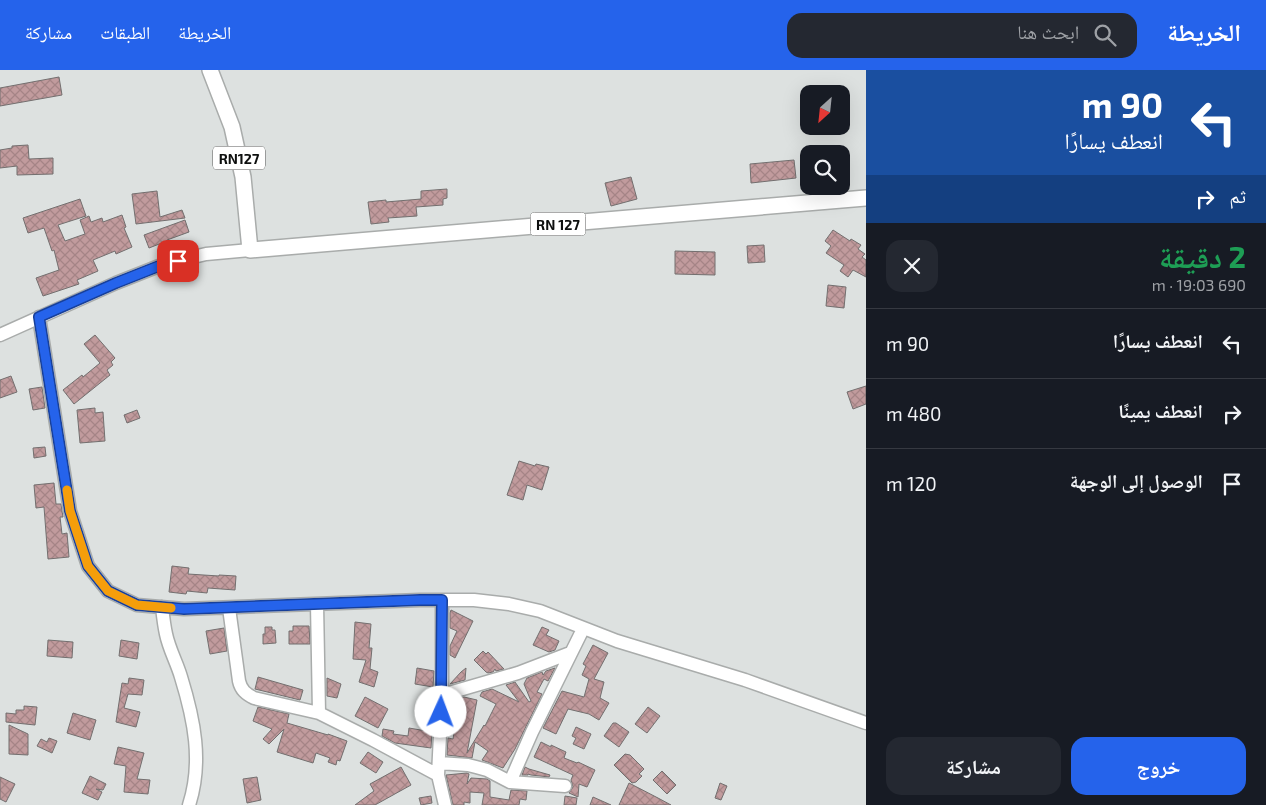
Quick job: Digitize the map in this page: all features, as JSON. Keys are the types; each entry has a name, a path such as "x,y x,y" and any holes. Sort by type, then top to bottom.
{"main road":[{"name":"RN127","path":"210,70 232,127 243,177 250,250"},
{"name":"RN 127","path":"250,250 866,198"}],"street":[{"path":"0,335 116,283 164,264 206,254 250,250"},
{"path":"39,317 70,511 88,566 108,591 137,605 184,609 420,600 474,600 509,604 540,611 617,641 745,680 866,723"},
{"path":"442,600 442,695 438,769 445,805"},
{"path":"317,604 319,713"},
{"path":"162,608 166,634 195,728 196,763 189,805"},
{"path":"229,608 239,680 241,688 246,694 254,698 319,713 438,769 468,765 487,770 510,782 565,786"},
{"path":"510,782 532,732 583,628"},
{"path":"442,695 518,673 570,653"}],"building":[{"path":"59,77 62,95 0,106 0,88"},
{"path":"28,145 29,159 53,158 53,174 17,175 17,166 0,168 0,150 12,148 12,146"},
{"path":"794,160 796,178 751,183 750,164"},
{"path":"631,177 637,199 611,206 605,183"},
{"path":"447,189 447,198 443,199 443,205 416,207 417,216 388,218 389,222 371,224 368,202 421,199 421,191"},
{"path":"157,191 160,217 182,210 185,218 136,224 132,194"},
{"path":"80,199 86,216 58,225 65,241 85,234 80,220 89,216 91,222 102,218 103,222 122,215 126,227 124,228 132,247 116,254 115,251 93,260 98,271 77,280 79,284 43,296 36,278 59,270 54,250 52,251 44,228 28,233 23,218"},
{"path":"185,220 189,232 149,248 144,235"},
{"path":"833,230 850,241 851,239 861,245 858,249 865,254 862,257 866,260 866,277 853,270 848,277 840,271 844,265 826,253 831,246 825,241"},
{"path":"764,245 765,262 748,263 747,246"},
{"path":"675,251 715,252 715,275 675,274"},
{"path":"828,285 846,287 844,308 826,306"},
{"path":"95,335 115,358 111,362 113,365 107,370 110,375 74,404 63,390 100,363 84,344"},
{"path":"11,376 17,392 0,398 0,380"},
{"path":"866,386 866,404 853,409 847,392"},
{"path":"42,387 45,408 33,410 29,389"},
{"path":"95,408 95,413 103,412 105,441 80,443 77,410"},
{"path":"137,410 140,418 127,423 124,415"},
{"path":"45,447 46,456 34,458 33,448"},
{"path":"519,461 535,466 536,464 549,467 542,490 527,485 523,500 507,495"},
{"path":"54,483 56,504 61,504 63,517 60,517 62,534 67,533 69,557 48,559 44,507 36,508 34,485"},
{"path":"172,566 189,568 188,574 236,576 235,590 208,588 207,593 187,591 186,594 169,592"},
{"path":"451,610 473,621 455,658 450,655 450,646 457,631 450,628"},
{"path":"355,622 371,624 369,648 372,648 370,669 378,672 374,687 359,682 366,660 353,659"},
{"path":"293,626 309,626 310,644 289,644 289,631 293,631"},
{"path":"265,627 272,627 272,630 275,630 276,643 263,644"},
{"path":"542,627 549,630 546,635 559,641 555,650 549,652 533,645"},
{"path":"224,628 227,651 210,654 206,631"},
{"path":"48,640 73,642 72,658 47,656"},
{"path":"121,640 139,643 137,659 119,656"},
{"path":"593,645 608,653 594,679 604,682 600,698 609,703 599,720 589,714 568,709 556,734 543,728 562,691 584,697 589,679 582,675 586,666 583,664"},
{"path":"483,651 486,654 488,652 504,669 486,672 474,660"},
{"path":"417,668 434,671 433,687 415,684"},
{"path":"466,668 465,680 450,684 461,672"},
{"path":"555,668 548,681 544,679 537,692 542,694 515,749 503,768 482,760 488,751 475,742 472,758 447,755 448,738 453,739 458,705 455,705 456,699 464,697 477,700 467,753 485,726 496,704 480,696 482,692 492,689 519,702 506,685 515,682 529,702 531,701 524,684 527,678 542,672 543,675 546,671"},
{"path":"258,677 303,690 300,700 255,689"},
{"path":"129,678 144,680 142,695 128,694 124,708 140,712 136,727 116,722 122,683 128,684"},
{"path":"327,678 341,684 337,698 327,696"},
{"path":"365,697 388,709 378,728 355,716"},
{"path":"24,706 37,707 35,725 6,722 6,713 16,714 16,710 24,710"},
{"path":"258,707 289,714 287,723 347,741 340,761 337,760 336,765 328,762 330,758 316,753 313,763 277,752 284,729 269,744 263,739 272,729 253,721"},
{"path":"648,707 660,716 647,733 635,724"},
{"path":"73,713 96,720 90,740 67,733"},
{"path":"613,723 629,732 619,747 604,736"},
{"path":"9,725 28,734 28,755 9,754"},
{"path":"576,727 591,734 584,749 573,744 576,738 572,736"},
{"path":"409,728 432,732 431,748 395,743 382,736 383,729 394,731 393,734 408,736"},
{"path":"49,738 57,741 52,753 37,746 41,739 47,742"},
{"path":"541,742 566,752 564,758 595,770 587,787 579,784 578,797 569,793 573,787 571,780 573,775 534,757"},
{"path":"118,747 144,753 137,779 150,780 148,794 124,792 126,766 114,764"},
{"path":"368,752 383,762 376,773 360,763"},
{"path":"625,754 630,755 644,769 639,774 642,776 636,782 632,783 614,765"},
{"path":"401,767 411,785 375,805 355,805 374,791 370,784"},
{"path":"525,767 550,775 549,777 522,775"},
{"path":"662,771 676,785 667,794 653,780"},
{"path":"469,774 467,784 471,778 487,779 490,781 490,797 509,800 511,790 527,791 526,800 520,799 519,805 482,805 484,793 470,792 470,803 464,802 464,805 453,805 446,775"},
{"path":"90,776 106,784 103,790 96,789 102,792 98,800 82,793"},
{"path":"0,777 15,784 6,802 0,799"},
{"path":"257,777 261,800 247,803 243,779"},
{"path":"629,783 658,798 671,805 619,805"},
{"path":"720,783 727,786 721,800 715,798"},
{"path":"431,796 432,803 421,805 419,798"},
{"path":"565,796 577,798 576,805 564,805"},
{"path":"593,797 611,805 590,805"}],"slow traffic":[{"path":"67,490 70,511 88,566 108,591 137,605 171,608"}],"route":[{"path":"178,261 164,264 116,283 39,317 70,511 88,566 108,591 137,605 184,609 442,600 441,712"}]}
